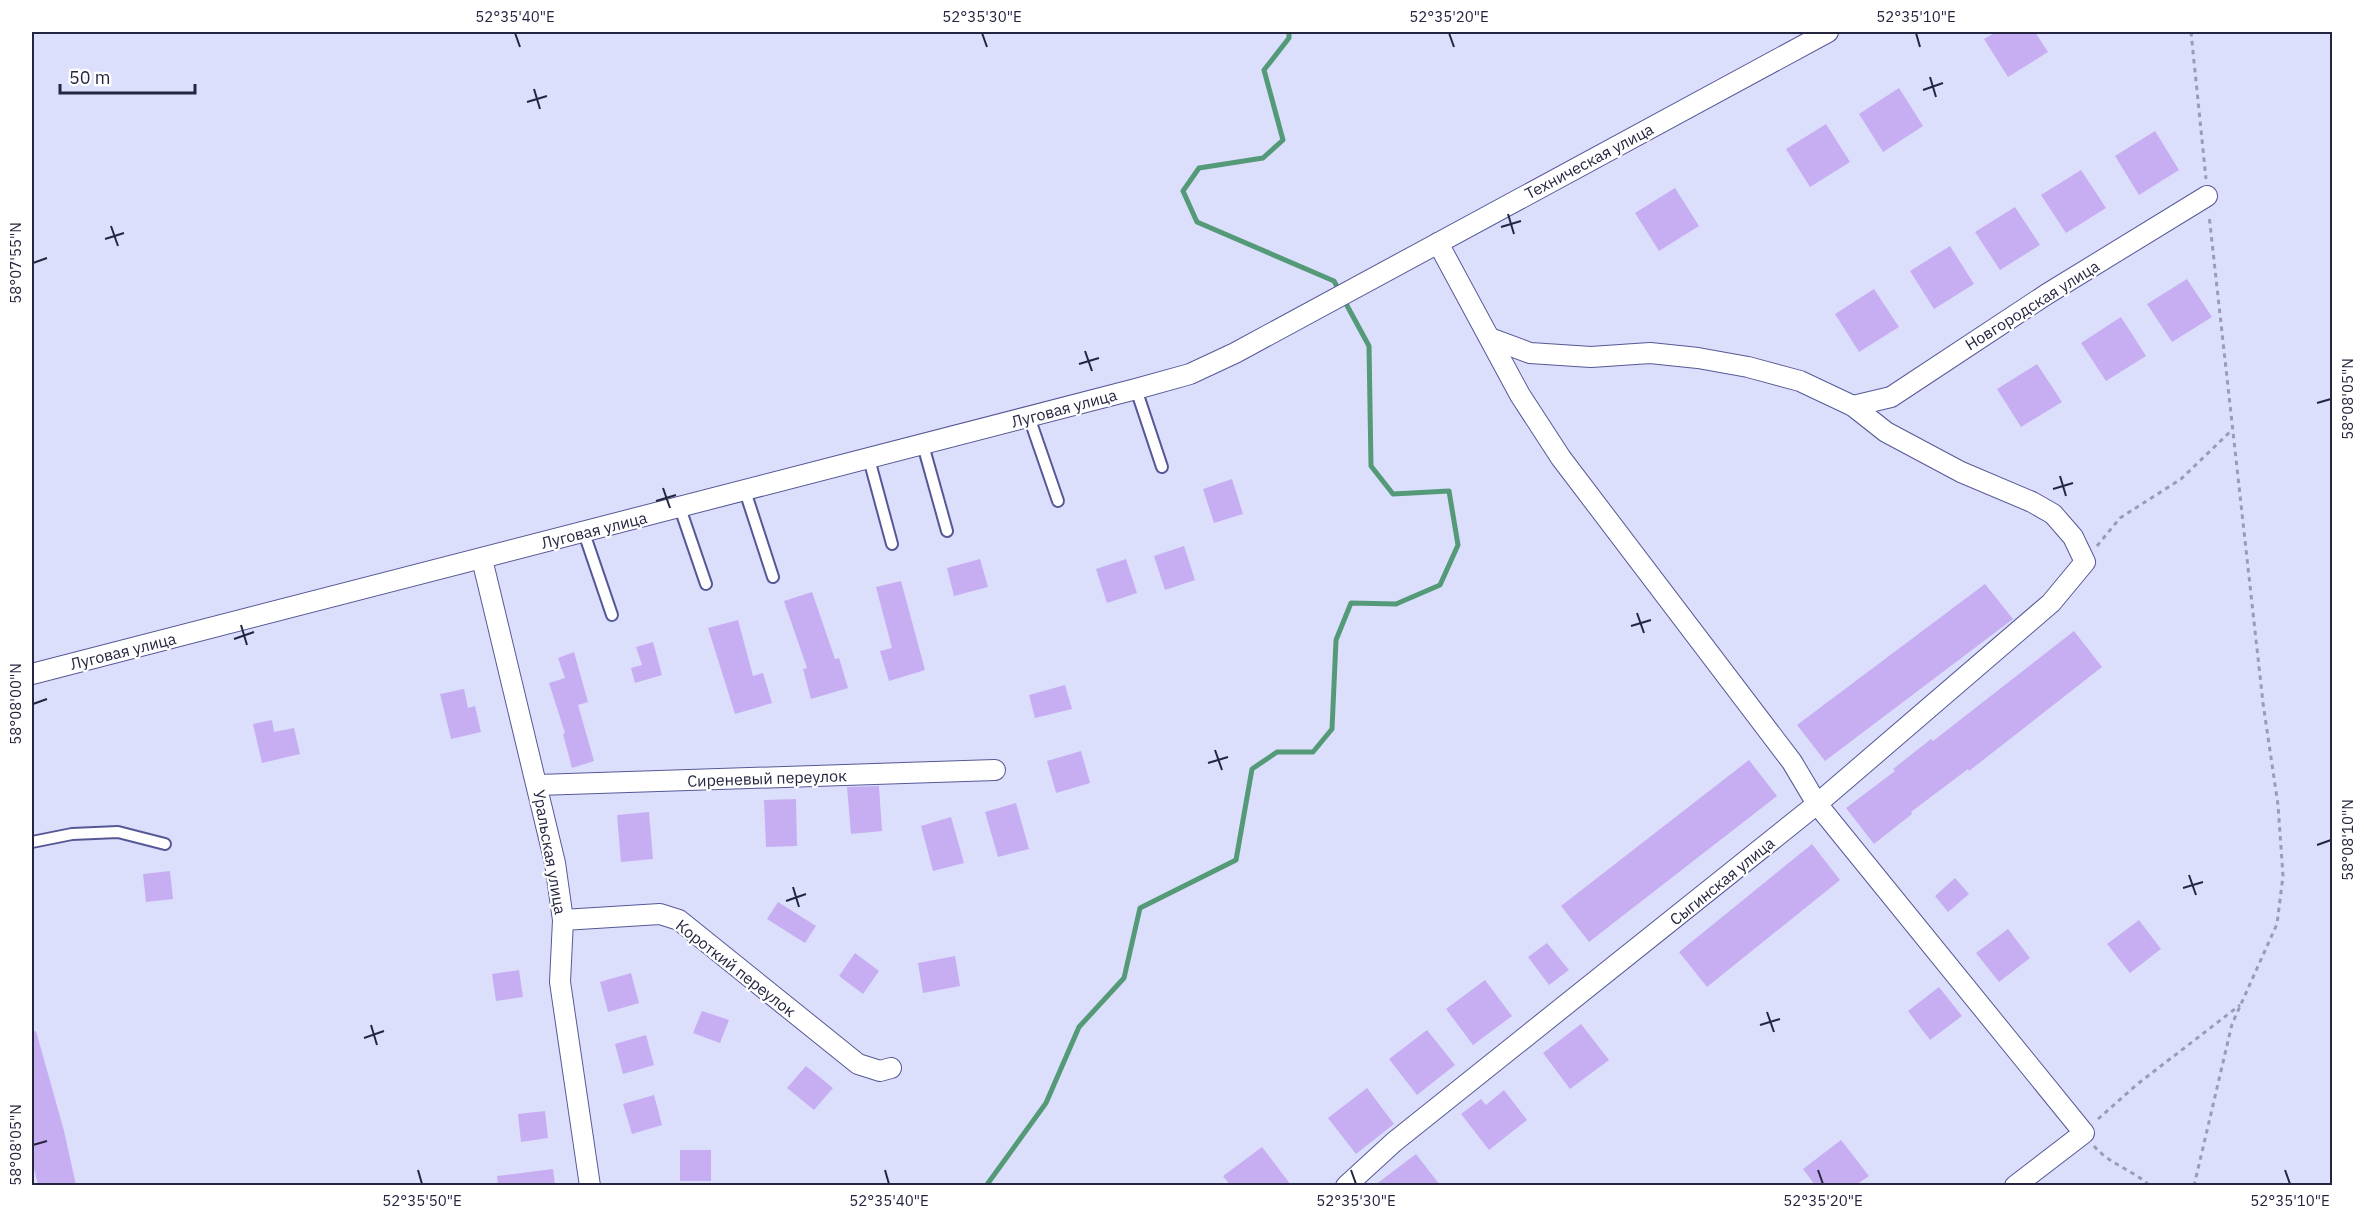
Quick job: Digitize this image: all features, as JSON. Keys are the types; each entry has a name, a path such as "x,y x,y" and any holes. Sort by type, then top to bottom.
{"street":[{"name":"Техническая улица","path":"1190,374 1235,353 1373,276 1828,32"},
{"name":"Новгородская улица","path":"1853,406 1891,397 2047,294 2207,196"},
{"path":"1438,243 1520,395 1561,458 1792,762 1817,804 2084,1132 2015,1185"},
{"path":"1490,338 1540,354 1591,357 1650,353 1698,358 1748,367 1800,381 1853,406 1886,432 1935,459 2032,502 2053,514 2073,537 2085,562"},
{"name":"Луговая улица","path":"32,674 923,446 1190,374"},
{"name":"Уральская улица","path":"482,559 555,863 563,920 560,982 590,1185"},
{"name":"Сыгинская улица","path":"1346,1185 1394,1142 1817,804 2050,603 2085,562"},
{"name":"Сиреневый переулок","path":"538,785 995,770"},
{"name":"Короткий переулок","path":"563,920 660,914 679,920 858,1064 880,1071 891,1068"}],"lane":[{"path":"1136,389 1162,467"},
{"path":"1029,417 1058,501"},
{"path":"923,446 947,531"},
{"path":"869,459 892,544"},
{"path":"745,491 773,577"},
{"path":"680,508 706,584"},
{"path":"584,533 612,615"},
{"path":"32,842 72,834 118,832 165,844"}],"path":[{"path":"2191,32 2232,430 2263,703 2278,805 2283,876 2277,924 2232,1024 2194,1185"},
{"path":"2085,562 2120,518 2181,479 2232,430"},
{"path":"2150,1185 2105,1159 2084,1132 2135,1086 2241,1004"}],"building":[{"path":"1996,32 2035,32 2048,52 2008,77 1984,39"},
{"path":"1899,88 1923,126 1883,152 1859,114"},
{"path":"1826,124 1850,162 1810,187 1786,149"},
{"path":"2155,131 2179,170 2139,195 2115,156"},
{"path":"2081,170 2106,208 2066,233 2041,195"},
{"path":"1675,188 1699,226 1659,251 1635,213"},
{"path":"2015,207 2040,245 2000,270 1975,232"},
{"path":"1950,246 1974,284 1934,309 1910,271"},
{"path":"2187,279 2212,317 2172,342 2147,304"},
{"path":"1874,289 1899,327 1859,352 1835,314"},
{"path":"2121,317 2146,356 2106,381 2081,343"},
{"path":"2037,364 2062,402 2021,427 1997,389"},
{"path":"1232,479 1243,514 1214,523 1203,489"},
{"path":"1184,546 1195,580 1165,590 1154,556"},
{"path":"980,559 988,587 954,596 947,568"},
{"path":"1126,559 1137,593 1107,603 1096,569"},
{"path":"901,581 925,670 889,681 880,651 892,648 876,587"},
{"path":"1985,584 2013,619 1825,761 1797,725"},
{"path":"812,592 835,659 839,658 848,688 811,699 803,669 807,668 784,601"},
{"path":"738,620 753,676 763,673 772,703 735,714 708,628"},
{"path":"2074,631 2102,667 1969,771 1968,769 1911,812 1912,814 1874,844 1846,808 1895,771 1893,769 1931,739 1933,741"},
{"path":"653,642 662,675 635,683 631,668 642,665 636,647"},
{"path":"574,652 588,702 578,705 594,761 572,768 563,734 565,733 549,683 565,678 558,658"},
{"path":"1065,685 1072,709 1035,718 1029,695"},
{"path":"464,689 468,708 475,706 481,732 451,739 440,694"},
{"path":"272,720 274,732 294,728 300,754 262,763 253,724"},
{"path":"1081,751 1090,783 1056,793 1047,761"},
{"path":"1749,760 1777,796 1589,942 1561,906"},
{"path":"879,786 882,831 851,834 847,787"},
{"path":"796,799 797,846 766,847 764,800"},
{"path":"1016,803 1029,849 998,857 985,812"},
{"path":"649,812 653,859 621,862 617,815"},
{"path":"951,817 964,863 933,871 921,826"},
{"path":"1812,844 1840,880 1707,987 1679,952"},
{"path":"170,871 173,899 146,902 143,874"},
{"path":"1955,878 1969,894 1948,912 1935,896"},
{"path":"778,902 816,926 805,943 767,919"},
{"path":"2139,920 2161,949 2130,973 2107,944"},
{"path":"2008,929 2030,958 1999,982 1976,953"},
{"path":"1547,943 1569,970 1549,985 1528,957"},
{"path":"855,953 879,971 863,994 839,976"},
{"path":"955,956 960,986 923,993 918,963"},
{"path":"519,970 523,997 496,1001 492,974"},
{"path":"631,973 639,1003 608,1012 600,982"},
{"path":"1485,980 1512,1016 1473,1045 1446,1009"},
{"path":"1939,987 1962,1016 1930,1040 1908,1011"},
{"path":"702,1011 729,1020 720,1043 693,1033"},
{"path":"1581,1024 1609,1060 1570,1089 1543,1053"},
{"path":"1427,1030 1455,1065 1417,1095 1389,1059"},
{"path":"36,1031 64,1131 76,1185 38,1185 32,1160 32,1032"},
{"path":"646,1035 654,1065 623,1074 615,1044"},
{"path":"806,1066 833,1088 814,1110 787,1088"},
{"path":"1367,1088 1394,1124 1356,1154 1328,1118"},
{"path":"1504,1090 1527,1120 1489,1150 1461,1114 1481,1099 1486,1105"},
{"path":"654,1095 662,1125 632,1134 623,1104"},
{"path":"545,1111 548,1138 521,1142 518,1114"},
{"path":"1841,1140 1869,1176 1856,1185 1815,1185 1803,1169"},
{"path":"1262,1147 1291,1185 1230,1185 1223,1176"},
{"path":"680,1150 711,1150 711,1181 680,1181"},
{"path":"1416,1154 1440,1185 1375,1185"},
{"path":"553,1169 555,1185 498,1185 497,1176"}],"waterway":[{"path":"1289,32 1289,38 1264,70 1283,140 1263,158 1199,168 1183,191 1197,222 1334,281 1340,292"},
{"path":"986,1186 1046,1103 1079,1027 1124,978 1140,908 1236,860 1252,769 1277,752 1313,752 1332,729 1336,640 1351,603 1396,604 1440,585 1458,545 1449,491 1393,494 1371,466 1369,346 1344,300"}]}
